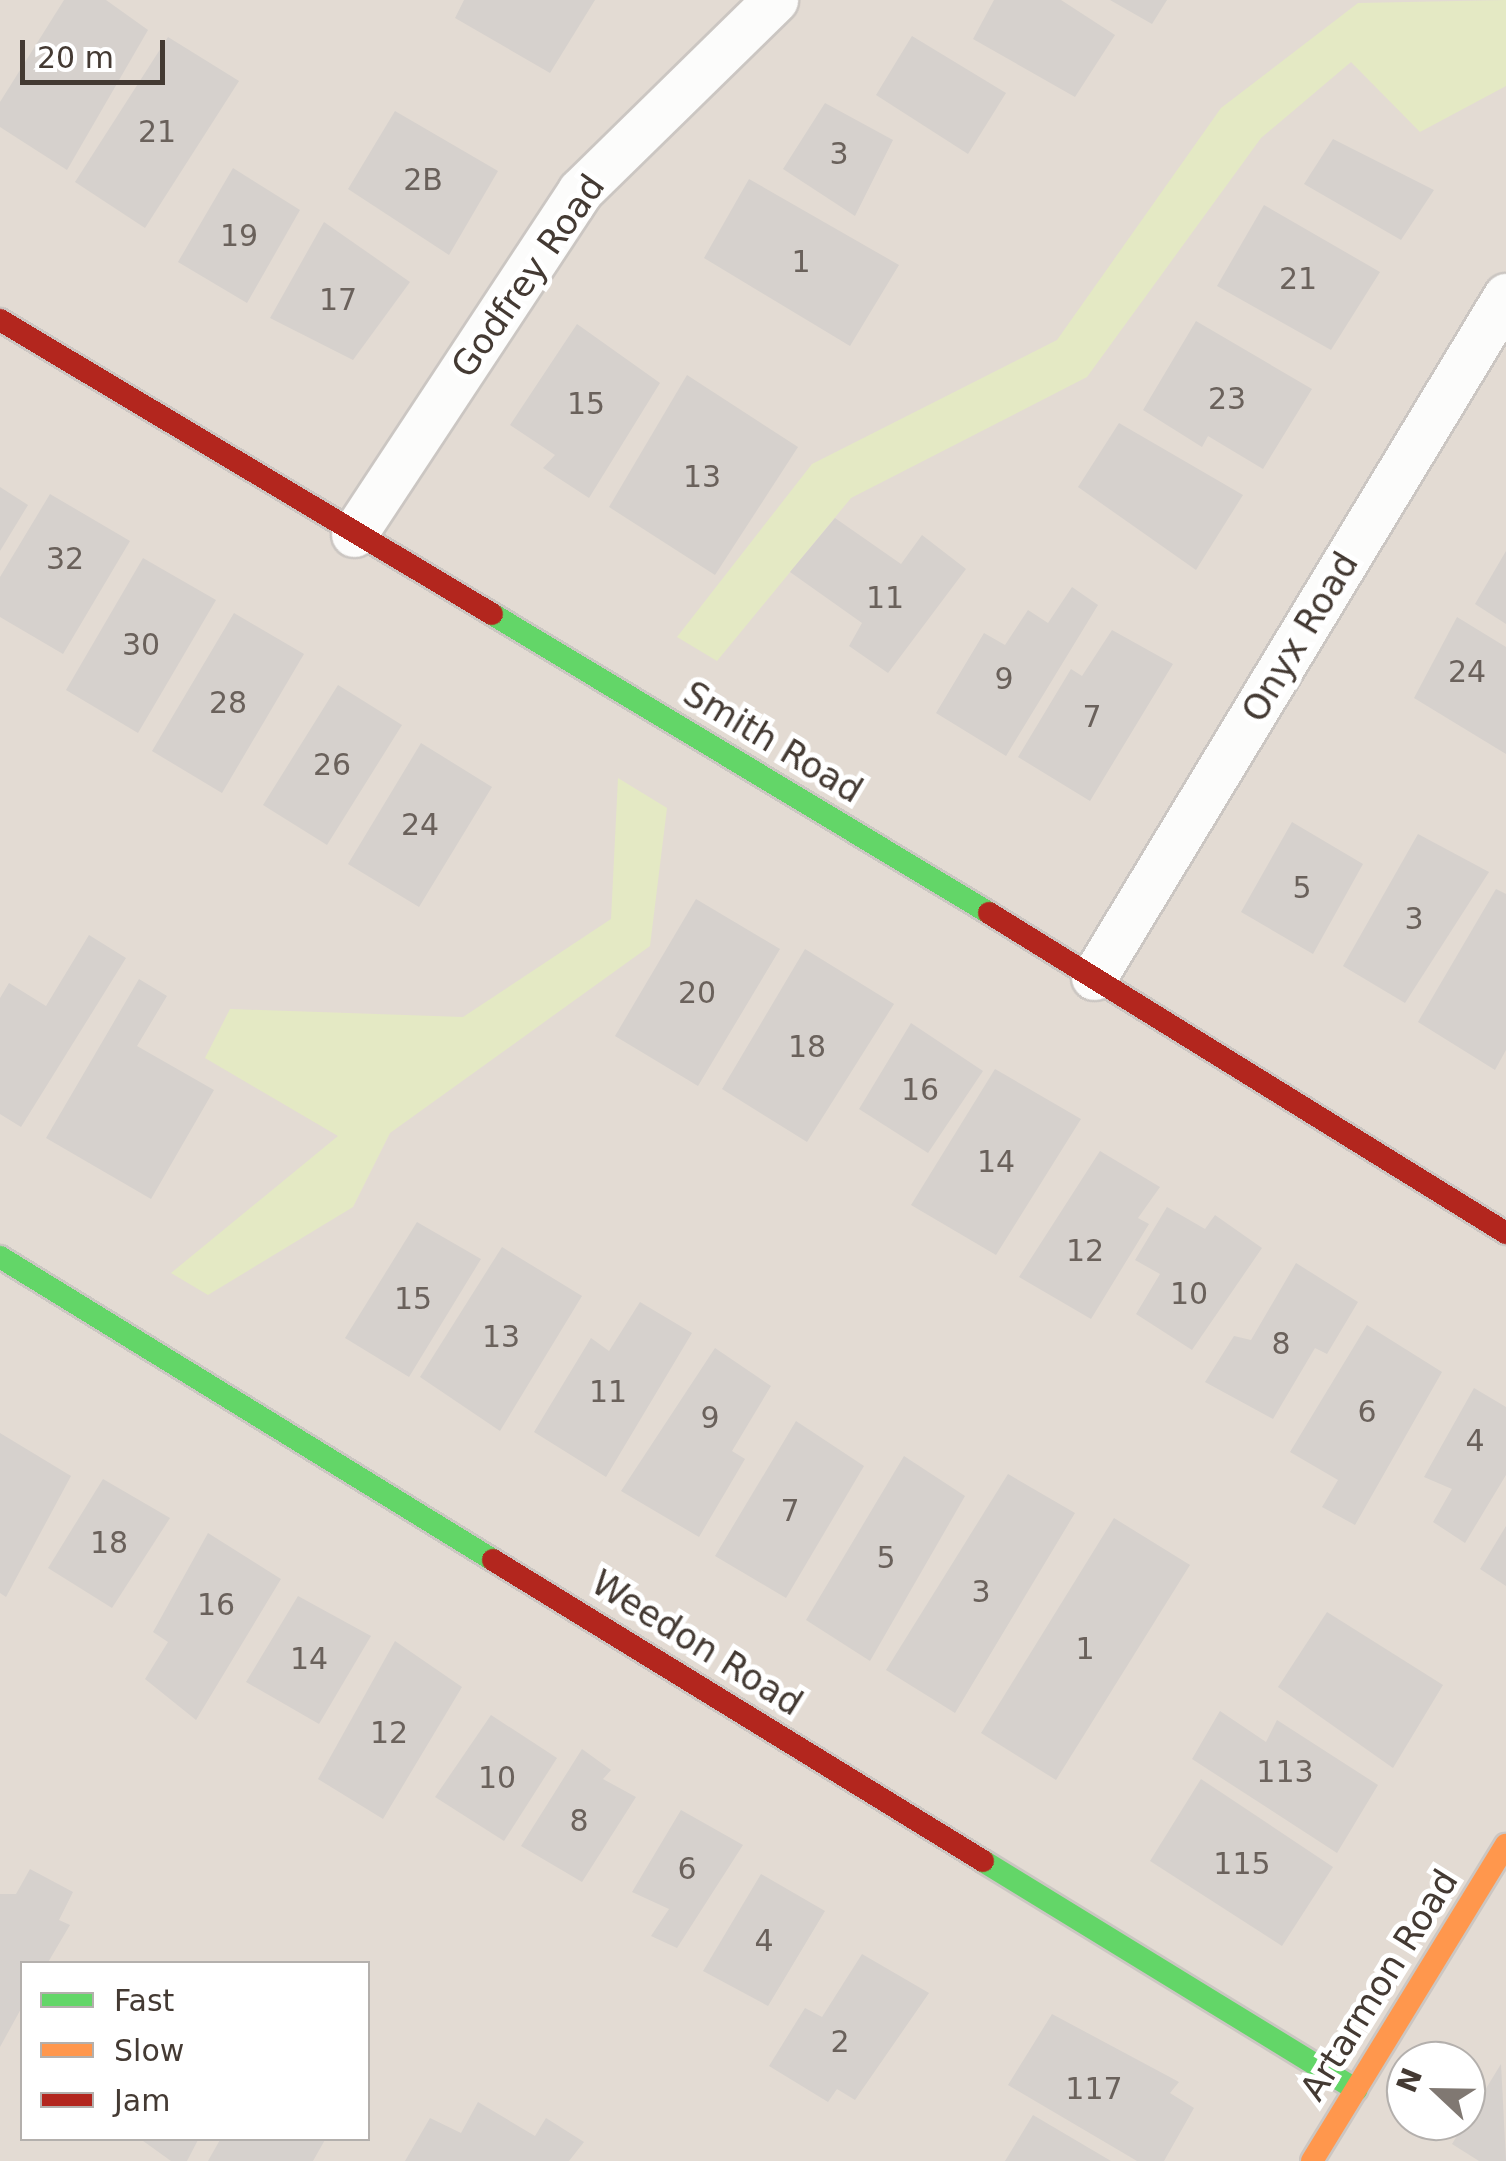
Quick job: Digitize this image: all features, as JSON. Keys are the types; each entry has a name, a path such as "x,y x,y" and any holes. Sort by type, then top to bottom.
{"street":[{"name":"Godfrey Road","path":"354,534 580,191 774,0"},
{"name":"Onyx Road","path":"1094,977 1506,296"},
{"name":"Smith Road","path":"0,320 1094,977 1506,1233"},
{"name":"Weedon Road","path":"0,1257 1356,2090"},
{"name":"Artarmon Road","path":"1312,2161 1506,1846"}],"shaded area":[{"path":"0,0 1506,0 1506,2161 0,2161"}],"green space":[{"path":"1506,0 1506,86 1420,132 1351,62 1261,138 1087,377 851,498 717,661 677,637 812,464 1057,340 1221,108 1358,3"},
{"path":"618,778 667,808 650,946 390,1133 353,1207 208,1295 171,1273 338,1136 205,1058 230,1009 463,1017 611,919"}],"building":[{"path":"64,0 106,0 148,30 67,170 0,127 0,102"},
{"path":"464,0 595,0 550,73 455,18"},
{"path":"994,0 1061,0 1115,35 1075,97 973,39"},
{"path":"1110,0 1167,0 1152,24"},
{"path":"912,36 1006,93 968,154 876,95"},
{"path":"168,37 239,81 145,228 75,182"},
{"path":"825,103 893,140 855,216 783,169"},
{"path":"395,111 498,171 449,255 348,189"},
{"path":"1333,139 1434,190 1401,240 1304,184"},
{"path":"233,168 300,210 247,303 178,262"},
{"path":"749,179 899,265 850,346 704,258"},
{"path":"1264,205 1380,272 1331,350 1217,286"},
{"path":"324,222 410,282 353,360 270,318"},
{"path":"1196,321 1312,389 1263,469 1208,436 1202,447 1143,410"},
{"path":"577,324 660,383 589,498 543,468 555,455 510,425"},
{"path":"687,375 798,447 715,575 609,507"},
{"path":"1119,423 1243,495 1196,570 1078,487"},
{"path":"0,487 28,505 0,551"},
{"path":"50,494 130,541 63,654 0,617 0,577"},
{"path":"835,518 901,564 922,535 966,569 888,673 849,646 862,623 790,572"},
{"path":"1506,551 1506,624 1475,604"},
{"path":"143,558 216,600 138,733 66,690"},
{"path":"1072,587 1098,605 1006,756 936,713 984,633 1005,645 1028,610 1048,623"},
{"path":"234,613 304,654 222,793 152,751"},
{"path":"1457,617 1506,647 1506,754 1414,698"},
{"path":"1112,630 1173,664 1090,801 1018,757 1071,669 1082,676"},
{"path":"338,685 402,725 327,845 263,805"},
{"path":"421,743 492,787 419,907 348,864"},
{"path":"1292,822 1363,864 1313,954 1241,912"},
{"path":"1418,834 1489,872 1405,1003 1343,966"},
{"path":"1496,889 1506,894 1506,1050 1495,1070 1418,1022"},
{"path":"696,899 780,949 698,1086 615,1036"},
{"path":"89,935 126,958 21,1127 0,1114 0,998 9,983 46,1006"},
{"path":"805,949 894,1004 807,1142 722,1089"},
{"path":"139,979 167,996 137,1046 214,1090 151,1199 46,1138"},
{"path":"911,1023 983,1071 928,1153 859,1109"},
{"path":"995,1069 1081,1119 996,1255 911,1205"},
{"path":"1100,1151 1160,1187 1138,1218 1149,1224 1091,1319 1019,1277"},
{"path":"1167,1207 1205,1229 1215,1215 1262,1248 1192,1350 1136,1314 1160,1274 1135,1260"},
{"path":"417,1222 481,1259 409,1377 345,1338"},
{"path":"502,1247 582,1296 500,1431 420,1377"},
{"path":"1296,1263 1358,1302 1327,1354 1315,1348 1273,1419 1205,1382 1234,1336 1251,1340"},
{"path":"640,1302 692,1333 606,1477 534,1432 591,1338 609,1351"},
{"path":"1367,1325 1442,1372 1355,1525 1322,1507 1338,1480 1290,1452"},
{"path":"715,1348 771,1386 732,1451 745,1459 699,1537 621,1491"},
{"path":"1474,1388 1506,1407 1506,1475 1465,1543 1433,1522 1452,1489 1424,1477"},
{"path":"796,1421 864,1466 786,1598 715,1556"},
{"path":"0,1433 71,1476 6,1597 0,1593"},
{"path":"904,1456 965,1496 870,1661 806,1620"},
{"path":"1008,1474 1075,1513 955,1713 886,1670"},
{"path":"103,1479 170,1518 112,1608 48,1568"},
{"path":"1114,1518 1190,1565 1056,1780 981,1733"},
{"path":"1506,1526 1506,1586 1480,1569"},
{"path":"208,1533 281,1579 196,1720 145,1679 168,1642 153,1632"},
{"path":"298,1596 371,1636 319,1724 246,1682"},
{"path":"1327,1612 1443,1685 1393,1768 1278,1687"},
{"path":"395,1641 462,1687 383,1819 318,1779"},
{"path":"1220,1711 1266,1742 1277,1720 1378,1785 1337,1853 1192,1759"},
{"path":"491,1715 557,1758 504,1841 435,1797"},
{"path":"582,1749 611,1770 603,1779 636,1797 582,1882 521,1846"},
{"path":"1201,1779 1333,1867 1282,1946 1150,1861"},
{"path":"681,1810 743,1845 677,1948 651,1936 669,1909 632,1892"},
{"path":"30,1869 73,1892 59,1920 70,1925 49,1961 20,1961 20,2011 0,2047 0,1894 16,1894"},
{"path":"761,1874 825,1911 768,2006 703,1971"},
{"path":"862,1954 929,1993 855,2100 837,2089 828,2102 769,2066 805,2008 822,2017"},
{"path":"1052,2014 1179,2082 1170,2093 1194,2108 1164,2161 1137,2161 1008,2085"},
{"path":"1501,2064 1506,2161 1479,2161 1452,2144 1486,2141 1486,2088"},
{"path":"478,2102 535,2136 546,2118 584,2142 569,2161 405,2161 430,2118 461,2133"},
{"path":"1033,2115 1111,2161 1005,2161"},
{"path":"143,2141 197,2141 187,2161 171,2161"},
{"path":"219,2141 324,2141 313,2161 208,2161"}],"traffic: fast":[{"path":"492,614 989,913"},
{"path":"0,1257 493,1560"},
{"path":"983,1861 1356,2090"}],"traffic: slow":[{"path":"1312,2161 1506,1845"}],"traffic: jam":[{"path":"0,320 492,614"},
{"path":"989,913 1506,1233"},
{"path":"493,1560 983,1861"}]}
